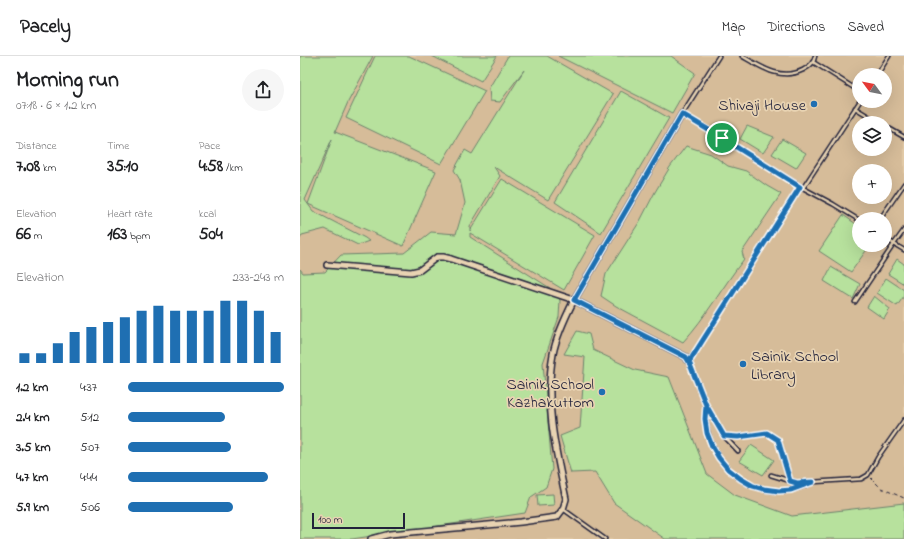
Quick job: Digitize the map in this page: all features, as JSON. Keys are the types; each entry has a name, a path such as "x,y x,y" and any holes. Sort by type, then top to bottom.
{"street":[{"path":"371,539 390,534 522,522 557,517 563,509 566,499 551,425 551,369 553,352 563,324 574,300 682,114"},
{"path":"327,265 411,272 420,270 437,257 443,257 574,300 686,357 689,362"}],"lane":[{"path":"719,56 682,114 802,188 852,216"},
{"path":"742,56 767,70 779,74 791,74 801,71 813,62 815,56"},
{"path":"881,68 889,56"},
{"path":"813,62 852,87"},
{"path":"738,451 724,436 706,405 689,362 855,108 868,116"},
{"path":"892,130 904,137"},
{"path":"885,212 904,184"},
{"path":"855,302 904,230"},
{"path":"894,244 904,250"},
{"path":"706,405 705,419 707,433 712,446 728,469 741,479 753,486 779,491 791,490 813,482"},
{"path":"771,476 797,483 861,479 868,475 878,457 904,420"},
{"path":"724,436 738,437 767,433 778,440 790,481"},
{"path":"563,509 605,539"}],"path":[{"path":"868,475 881,488 904,498"}],"shaded area":[{"name":"Sainik School Kazhakuttom","path":"300,56 904,56 904,539 300,539"}],"green space":[{"path":"300,56 373,56 348,102 335,132 436,171 403,246 308,204 332,139 305,200 313,211 369,241 358,245 325,229 302,235 300,239"},
{"path":"375,56 409,56 485,91 441,164 346,118"},
{"path":"432,56 497,56 481,81"},
{"path":"508,56 547,56 613,94 548,200 494,167 500,176 470,226 470,231 502,179 595,235 564,290 470,233 470,237 550,288 560,300 559,317 543,363 552,469 546,487 531,497 525,513 352,539 300,539 300,269 303,273 325,272 341,255 404,253 431,232 456,234 465,203 460,180 454,170 465,150 472,154 524,70 500,102 490,101 489,88"},
{"path":"558,56 671,56 695,73 672,113"},
{"path":"621,91 669,118 601,233 555,202"},
{"path":"747,126 774,137 763,153 740,139"},
{"path":"782,139 806,153 796,168 772,154"},
{"path":"686,146 711,154 728,166 746,171 781,194 742,252 744,259 683,342 616,306 601,296 606,274 640,221 670,167"},
{"path":"843,215 852,221 852,252 865,252 851,272 819,251"},
{"path":"897,259 904,264 904,284 888,274"},
{"path":"831,267 860,284 853,299 824,281"},
{"path":"886,278 904,290 904,296 897,306 877,293"},
{"path":"874,296 890,309 884,319 867,307"},
{"path":"577,331 589,334 593,350 635,370 669,377 707,474 735,495 792,516 904,503 904,539 665,539 614,503 595,472 571,473 560,436 580,428 585,357 564,354"},
{"path":"751,445 774,460 763,475 739,461"},
{"path":"553,494 554,505 538,506 537,495"}],"place":[{"name":"Shivaji House","path":"814,104"},
{"name":"Sainik School Library","path":"743,364"},
{"name":"Sainik School Kazhakuttom","path":"602,392"}],"route":[{"path":"722,138 682,114 574,300 686,357 706,405 724,436 738,437 767,433 778,440 790,481 797,483 813,482 791,490 779,491 753,486 728,469 719,458 707,433 705,419 706,405 689,362 800,187 722,138"}]}
